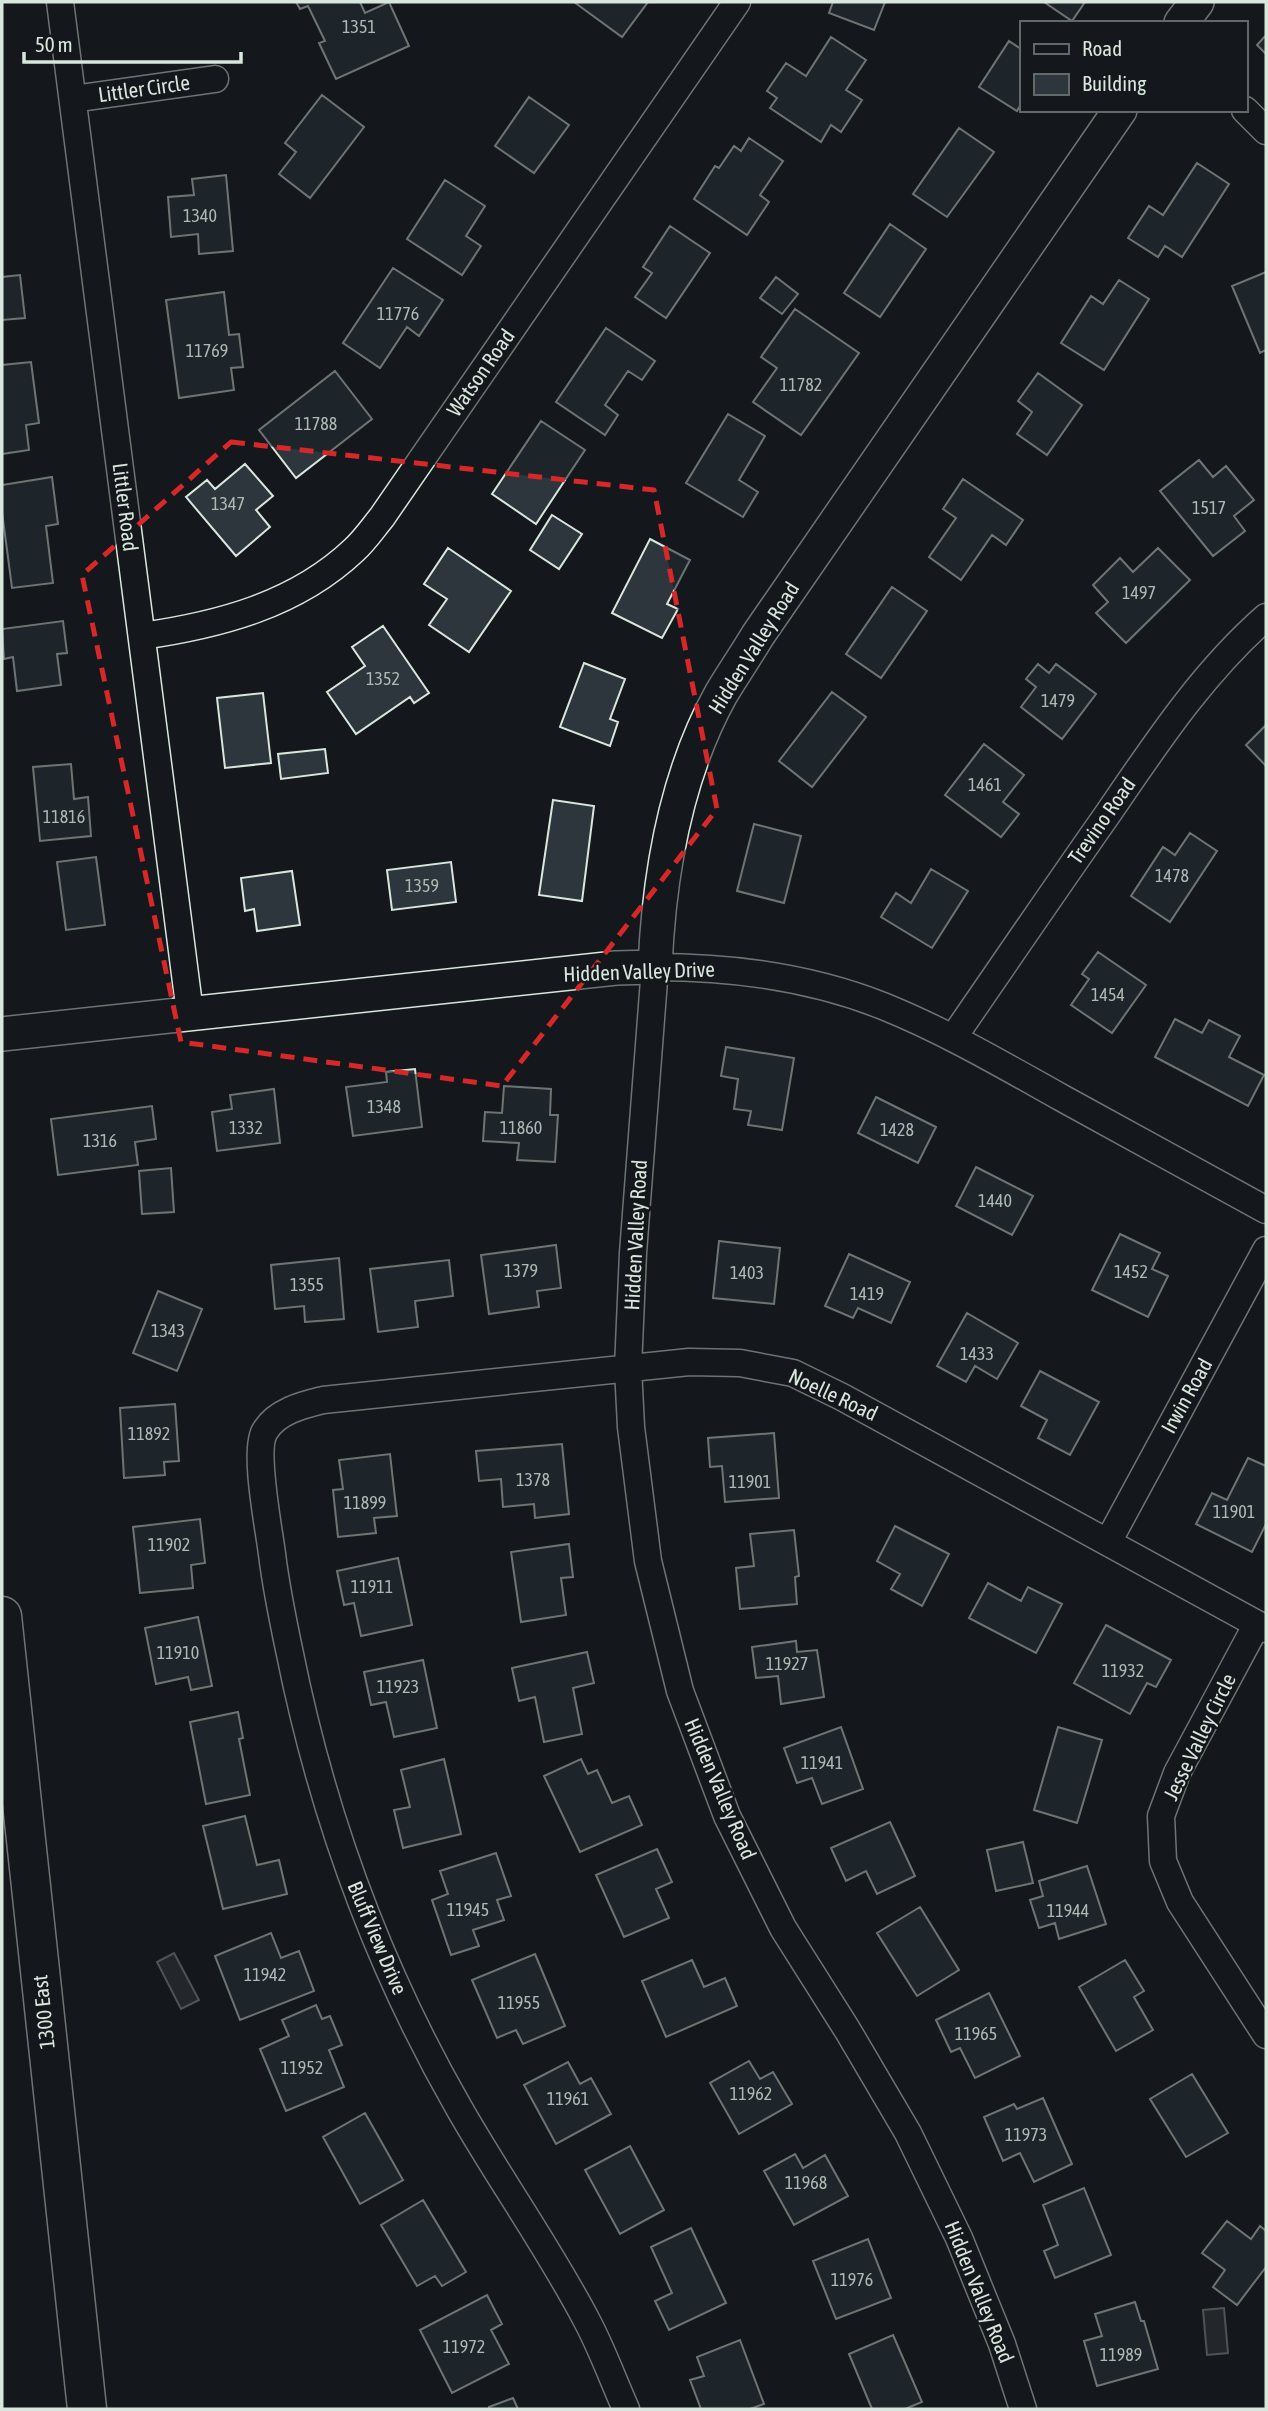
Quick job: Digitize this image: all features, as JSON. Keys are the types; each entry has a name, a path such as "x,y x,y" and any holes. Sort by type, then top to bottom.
{"main road":[{"name":"1300 East","path":"2,1616 87,2409"}],"street":[{"name":"Littler Road","path":"60,2 190,1013"},
{"name":"Watson Road","path":"142,636 194,628 240,616 286,598 327,573 356,548 382,517 737,2"},
{"path":"1183,21 1197,2"},
{"name":"Littler Circle","path":"73,99 215,79"},
{"name":"Hidden Valley Road","path":"1023,2409 1002,2344 959,2238 913,2145 848,2031 783,1928 727,1816 680,1691 648,1561 631,1427 628,1368 658,911 670,833 691,762 721,696 758,635 1119,112"},
{"path":"1247,112 1266,131"},
{"name":"Trevino Road","path":"953,1038 1194,693 1242,638 1266,617"},
{"name":"Hidden Valley Drive","path":"2,1034 616,968 729,969 805,982 882,1006 953,1038 1266,1210"},
{"name":"Irwin Road","path":"1108,1542 1266,1250"},
{"name":"Noelle Road","path":"270,1424 284,1413 323,1400 689,1362 740,1363 793,1373 842,1397 1262,1627"},
{"name":"Bluff View Drive","path":"270,1424 263,1434 261,1463 275,1580 298,1696 326,1804 362,1907 406,2006 452,2095 588,2322 626,2409"},
{"name":"Jesse Valley Circle","path":"1262,1627 1177,1773 1161,1816 1163,1861 1181,1902 1266,2035"}],"highlighted area":[{"path":"231,442 654,490 717,809 502,1086 181,1042 82,575"}],"shaded area":[{"path":"174,1953 199,2000 181,2009 157,1962"},
{"path":"1224,2308 1228,2353 1207,2355 1203,2310"}],"building":[{"path":"296,2 360,2 365,13 389,2 409,46 336,79 319,43 325,41 308,6 300,9"},
{"path":"574,2 648,2 622,37"},
{"path":"833,2 885,2 874,30 829,13"},
{"path":"1044,2 1085,2 1072,21"},
{"path":"1266,35 1266,54 1257,45"},
{"path":"831,37 866,60 846,90 862,100 841,132 831,125 821,142 770,108 777,98 767,91 786,63 806,76"},
{"path":"1009,41 1020,48 1020,106 1017,111 979,87"},
{"path":"322,95 364,127 310,198 279,174 296,152 285,143"},
{"path":"529,97 569,125 534,173 495,146"},
{"path":"959,128 994,152 947,217 913,194"},
{"path":"749,138 783,161 760,195 769,202 747,235 694,199 715,166 719,168 734,146 741,151"},
{"path":"1197,163 1229,184 1182,257 1165,246 1158,257 1128,238 1149,206 1163,215"},
{"path":"226,175 233,251 199,254 198,234 171,237 168,197 194,195 192,179"},
{"path":"445,180 485,206 466,236 481,246 462,275 407,239"},
{"path":"890,224 926,249 880,317 844,293"},
{"path":"670,226 710,253 666,318 635,297 652,273 643,267"},
{"path":"393,268 443,300 419,336 407,327 380,368 343,343"},
{"path":"1266,272 1266,350 1260,353 1232,286"},
{"path":"20,275 25,318 2,320 2,277"},
{"path":"776,277 798,294 782,314 760,298"},
{"path":"1119,280 1149,299 1104,370 1061,343 1091,296 1103,304"},
{"path":"224,292 229,335 239,334 243,367 231,368 234,390 179,398 166,300"},
{"path":"795,309 859,353 801,435 753,402 777,368 761,357"},
{"path":"606,328 655,361 642,380 628,371 605,405 618,415 605,435 556,402"},
{"path":"31,362 39,423 26,425 29,450 2,454 2,365"},
{"path":"335,371 372,419 296,478 259,430"},
{"path":"1038,373 1082,405 1047,455 1017,434 1032,412 1018,401"},
{"path":"728,414 765,436 739,480 758,492 743,517 686,483"},
{"path":"541,421 585,450 536,524 492,494"},
{"path":"1199,460 1213,477 1226,466 1254,500 1234,516 1245,531 1213,556 1160,491"},
{"path":"245,464 273,496 256,510 270,527 236,556 186,497 207,480 215,489"},
{"path":"52,477 58,524 46,526 53,583 12,588 2,512 2,485"},
{"path":"963,479 1023,520 1006,545 992,535 961,580 929,557 956,518 943,509"},
{"path":"552,515 582,534 559,569 530,550"},
{"path":"650,539 690,560 667,604 678,609 662,638 612,613"},
{"path":"448,548 511,591 469,652 429,625 447,599 424,584"},
{"path":"1158,548 1190,580 1126,643 1096,613 1108,602 1093,585 1120,558 1133,572"},
{"path":"892,587 927,611 881,678 846,654"},
{"path":"63,621 67,653 57,654 61,685 17,691 13,657 4,659 2,629"},
{"path":"383,626 429,693 414,703 410,697 356,734 327,692 365,666 352,647"},
{"path":"584,663 625,679 610,719 618,722 610,746 560,727"},
{"path":"1038,664 1049,673 1056,664 1096,694 1062,739 1021,707 1036,687 1026,679"},
{"path":"832,692 866,717 812,787 779,761"},
{"path":"263,693 271,763 225,768 217,698"},
{"path":"1266,725 1266,766 1246,745"},
{"path":"984,744 1024,775 1003,802 1019,814 1001,837 945,795"},
{"path":"325,749 328,773 281,779 278,754"},
{"path":"71,764 74,799 88,797 91,836 40,841 33,767"},
{"path":"553,800 594,806 582,901 539,895"},
{"path":"754,824 801,836 784,903 737,891"},
{"path":"1190,833 1217,851 1170,922 1131,896 1163,847 1175,855"},
{"path":"96,857 105,925 66,930 57,862"},
{"path":"451,862 456,902 392,910 387,870"},
{"path":"931,869 968,891 932,948 881,917 896,893 911,903"},
{"path":"292,871 300,925 257,931 254,909 245,911 241,878"},
{"path":"1098,952 1146,985 1112,1033 1071,1005 1089,979 1082,974"},
{"path":"1175,1019 1202,1033 1209,1020 1240,1036 1229,1057 1264,1075 1248,1106 1155,1057"},
{"path":"726,1047 794,1058 782,1130 748,1125 751,1111 734,1109 738,1079 721,1076"},
{"path":"415,1069 422,1127 353,1136 346,1087 387,1082 386,1072"},
{"path":"504,1086 551,1089 550,1115 558,1115 555,1162 517,1160 519,1143 483,1141 485,1112 502,1113"},
{"path":"274,1089 280,1143 217,1151 212,1112 232,1109 230,1095"},
{"path":"876,1097 936,1127 918,1163 858,1133"},
{"path":"152,1106 156,1139 135,1142 138,1165 58,1175 51,1119"},
{"path":"976,1167 1033,1196 1012,1235 956,1206"},
{"path":"171,1168 174,1212 142,1214 139,1171"},
{"path":"1120,1234 1160,1253 1152,1269 1168,1276 1148,1317 1092,1290"},
{"path":"719,1241 780,1248 774,1304 713,1298"},
{"path":"556,1245 561,1288 537,1291 539,1307 489,1314 481,1255"},
{"path":"849,1254 910,1282 891,1323 858,1308 853,1318 825,1306"},
{"path":"339,1258 344,1319 305,1322 304,1306 275,1309 271,1265"},
{"path":"449,1260 453,1296 415,1301 418,1327 378,1332 370,1269"},
{"path":"158,1291 202,1309 177,1371 133,1353"},
{"path":"967,1313 1018,1343 997,1379 975,1366 966,1382 937,1366"},
{"path":"1040,1371 1099,1402 1070,1455 1038,1438 1047,1420 1021,1406"},
{"path":"175,1404 179,1461 164,1462 165,1475 124,1478 120,1408"},
{"path":"774,1433 779,1498 725,1502 722,1466 710,1467 708,1438"},
{"path":"562,1444 569,1514 535,1518 534,1504 503,1507 501,1479 479,1481 476,1451"},
{"path":"390,1454 397,1516 374,1518 376,1533 338,1537 333,1490 343,1489 339,1460"},
{"path":"1248,1458 1266,1466 1266,1524 1252,1552 1196,1524 1212,1493 1227,1500"},
{"path":"200,1519 205,1563 191,1565 193,1588 140,1593 133,1527"},
{"path":"895,1526 949,1554 922,1606 891,1589 900,1574 877,1561"},
{"path":"794,1530 799,1576 795,1577 797,1604 740,1609 736,1568 754,1566 750,1534"},
{"path":"569,1544 573,1577 561,1578 566,1615 521,1622 511,1552"},
{"path":"398,1558 412,1625 361,1636 354,1603 344,1605 337,1571"},
{"path":"988,1583 1021,1601 1028,1587 1062,1604 1036,1653 969,1618"},
{"path":"198,1617 212,1686 191,1690 188,1677 156,1684 145,1628"},
{"path":"1106,1625 1171,1660 1156,1687 1147,1683 1130,1714 1074,1683"},
{"path":"796,1641 797,1652 817,1650 824,1697 781,1704 778,1676 756,1678 752,1647"},
{"path":"587,1652 594,1683 573,1688 582,1734 544,1742 535,1697 519,1701 512,1668"},
{"path":"423,1660 437,1728 394,1737 386,1702 371,1705 364,1672"},
{"path":"238,1712 243,1738 239,1739 250,1795 206,1804 190,1722"},
{"path":"841,1727 863,1789 822,1804 812,1778 797,1783 784,1748"},
{"path":"1058,1727 1102,1740 1077,1823 1034,1810"},
{"path":"444,1759 461,1834 403,1848 394,1810 410,1807 401,1770"},
{"path":"581,1759 588,1774 597,1770 612,1803 629,1796 642,1825 580,1852 544,1776"},
{"path":"245,1816 257,1865 279,1860 287,1894 223,1909 203,1826"},
{"path":"890,1822 915,1876 877,1894 866,1871 846,1881 831,1848"},
{"path":"1023,1842 1033,1883 996,1891 987,1850"},
{"path":"657,1849 672,1882 656,1889 669,1918 624,1937 596,1875"},
{"path":"496,1853 511,1896 497,1900 504,1920 473,1930 479,1946 451,1955 432,1900 448,1894 440,1871"},
{"path":"1087,1866 1106,1924 1059,1939 1055,1923 1039,1928 1030,1900 1043,1896 1039,1881"},
{"path":"920,1907 959,1970 917,1996 877,1933"},
{"path":"271,1933 281,1958 299,1951 314,1991 240,2020 215,1956"},
{"path":"535,1954 565,2026 523,2044 516,2030 497,2038 472,1980"},
{"path":"692,1960 704,1987 725,1978 737,2006 666,2037 642,1981"},
{"path":"1125,1960 1144,1991 1134,1997 1153,2030 1116,2051 1079,1987"},
{"path":"989,1993 1020,2056 975,2078 960,2048 951,2052 936,2020"},
{"path":"316,2005 322,2019 330,2016 342,2045 329,2050 344,2087 286,2111 260,2049 289,2036 282,2020"},
{"path":"749,2061 760,2079 773,2072 792,2104 739,2134 710,2083"},
{"path":"568,2062 580,2084 591,2078 611,2114 556,2144 524,2085"},
{"path":"1192,2074 1228,2133 1186,2157 1150,2099"},
{"path":"1043,2098 1072,2164 1034,2182 1020,2153 1003,2161 984,2117 1014,2104 1017,2109"},
{"path":"365,2113 403,2180 360,2204 323,2137"},
{"path":"630,2146 664,2210 620,2234 585,2170"},
{"path":"795,2154 803,2168 825,2155 848,2196 794,2225 764,2171"},
{"path":"1084,2188 1111,2255 1055,2278 1044,2251 1058,2245 1043,2205"},
{"path":"423,2200 466,2272 442,2286 435,2276 417,2286 381,2225"},
{"path":"1227,2221 1251,2239 1260,2226 1266,2231 1266,2267 1237,2305 1213,2287 1225,2270 1202,2253"},
{"path":"691,2228 726,2303 669,2330 655,2301 672,2293 651,2247"},
{"path":"868,2239 891,2298 836,2319 813,2261"},
{"path":"487,2295 502,2324 491,2330 509,2364 452,2393 420,2330"},
{"path":"1135,2302 1141,2321 1144,2321 1158,2369 1097,2386 1084,2341 1102,2336 1095,2314"},
{"path":"893,2335 922,2402 905,2409 872,2409 849,2354"},
{"path":"740,2340 764,2404 750,2409 701,2409 690,2380 704,2376 697,2357"},
{"path":"513,2398 518,2409 489,2409 489,2407"}]}
